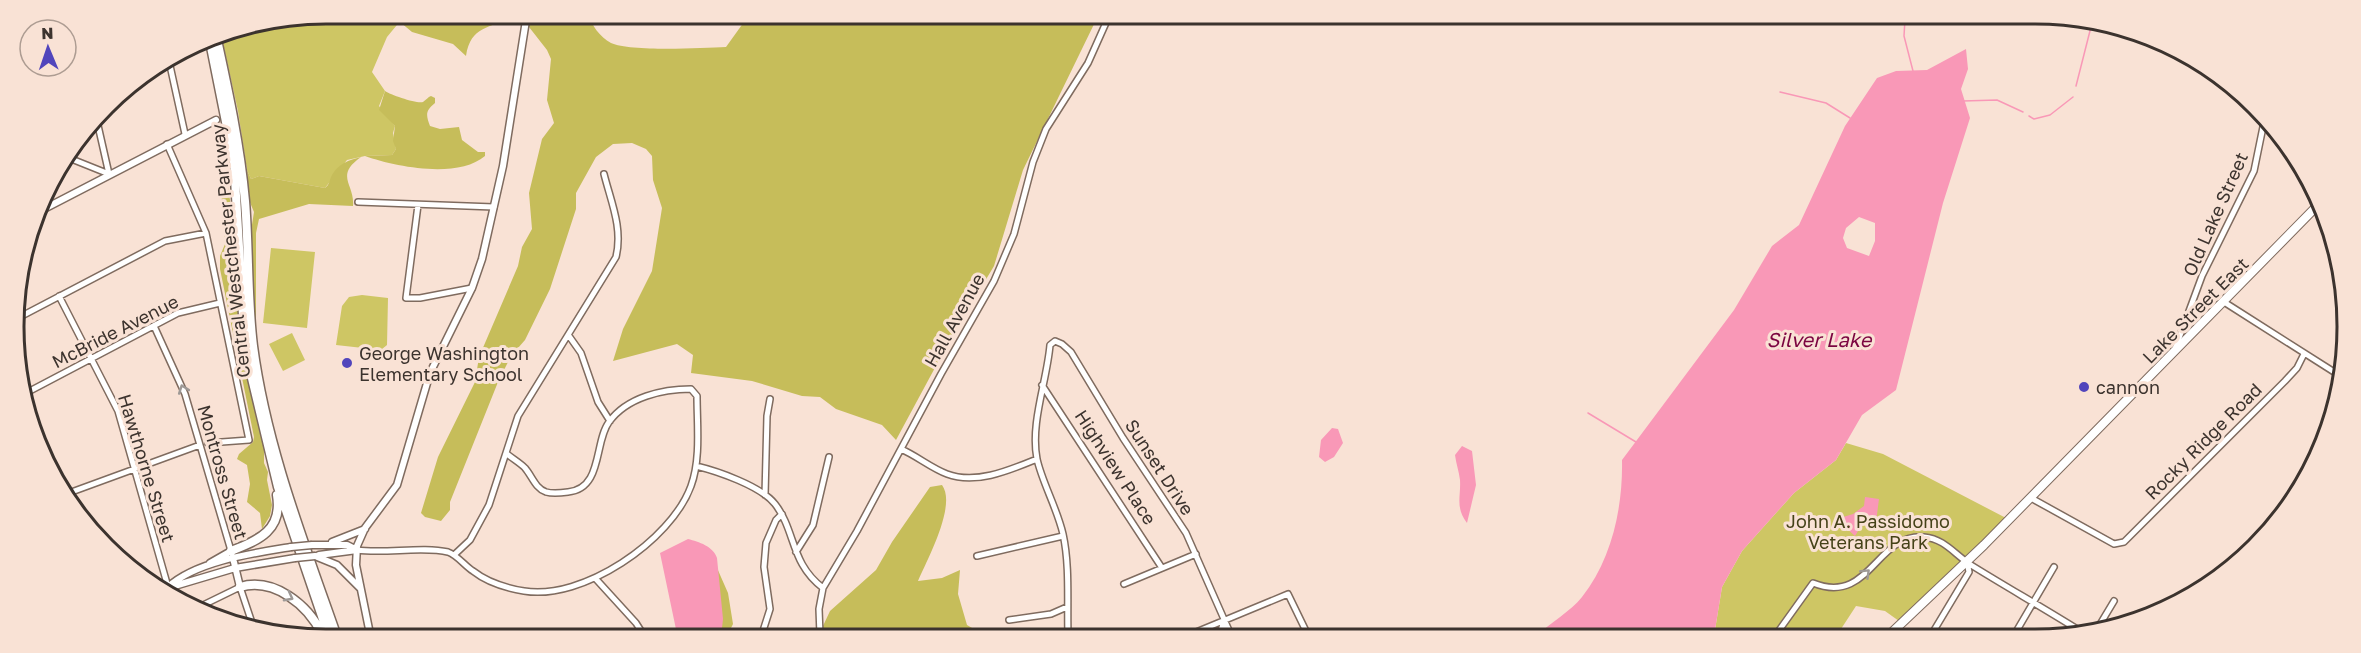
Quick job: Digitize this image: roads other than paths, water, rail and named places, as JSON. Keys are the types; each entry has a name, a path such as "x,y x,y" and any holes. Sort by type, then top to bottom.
{"main road":[{"name":"Central Westchester Parkway","path":"218,44 234,115 242,171 251,323 261,393 291,504 334,629"},
{"name":"Central Westchester Parkway","path":"211,47 234,162 246,348 271,459 326,629"},
{"name":"Lake Street East","path":"1895,629 1967,562 2031,498 2313,210"},
{"path":"232,555 265,536 276,519 278,505 271,459"},
{"path":"240,587 255,585 287,595 310,614 319,629"}],"street":[{"path":"369,629 361,589 357,550 365,528 397,485 430,374 472,288 494,207 525,24"},
{"name":"Hall Avenue","path":"820,629 819,609 823,588 994,281 1014,234 1033,162 1046,129 1088,63 1105,24"},
{"path":"170,68 185,134"},
{"path":"49,206 216,120"},
{"path":"98,128 109,174"},
{"name":"Old Lake Street","path":"2174,351 2200,282 2254,171 2263,128"},
{"path":"167,144 206,233 249,440 208,443"},
{"path":"74,160 109,174"},
{"path":"454,555 470,540 479,527 507,454 518,417 611,268 617,252 616,218 604,174"},
{"path":"358,202 494,207"},
{"path":"418,205 406,298 420,298 472,288"},
{"path":"25,314 165,242 206,233"},
{"name":"Hawthorne Street","path":"59,296 118,411 162,580"},
{"path":"2224,302 2333,372"},
{"name":"McBride Avenue","path":"31,390 190,309 220,303"},
{"name":"Montross Street","path":"154,326 185,394 251,620"},
{"path":"569,336 581,353 598,402 610,421"},
{"name":"Sunset Drive","path":"1042,385 1050,345 1055,341 1071,352 1123,438 1170,508 1197,554 1228,629"},
{"name":"Rocky Ridge Road","path":"2031,498 2114,544 2120,545 2285,381 2297,368 2304,354"},
{"path":"1042,385 1038,416 1037,459 1055,503 1064,536 1068,629"},
{"name":"Highview Place","path":"1042,385 1162,568"},
{"path":"172,587 235,568 357,550 444,552 454,555 490,581 524,591 557,591 595,578 669,526 686,499 696,466 697,396 691,389 663,391 648,395 618,412 610,421 593,474 584,486 573,492 556,494 538,487 525,468 507,454"},
{"path":"765,495 767,416 770,399"},
{"path":"73,491 134,467 201,445"},
{"path":"901,449 938,470 962,477 994,474 1037,459"},
{"path":"796,552 813,525 829,457"},
{"path":"696,466 718,471 765,495 782,514 796,552 807,573 823,588"},
{"path":"764,629 770,609 764,567 765,550 769,533 782,514"},
{"path":"329,543 365,528"},
{"path":"977,556 1064,536"},
{"path":"1781,629 1813,583 1835,589 1848,586 1859,580 1897,544 1915,538 1936,539 1949,546 1967,562 2072,626"},
{"path":"171,585 232,555 329,543 346,545 357,550"},
{"path":"1125,584 1197,554"},
{"path":"315,556 337,565 361,589"},
{"path":"1935,629 1969,572 1967,562"},
{"path":"2018,629 2054,567"},
{"path":"595,578 640,629"},
{"path":"206,604 240,587"},
{"path":"1203,629 1288,594 1305,629"},
{"path":"2102,621 2114,601"},
{"path":"1009,620 1051,614 1067,607"},
{"path":"1222,629 1224,620"}],"water":[{"name":"Silver Lake","path":"1966,49 1968,69 1961,89 1970,118 1943,203 1896,390 1862,415 1836,460 1794,493 1742,551 1722,587 1715,629 1545,629 1582,597 1601,566 1618,514 1622,460 1734,310 1772,246 1799,225 1845,126 1877,78 1896,71 1927,70","holes":["1859,217 1875,223 1875,241 1869,256 1847,248 1843,238 1846,228"]},
{"path":"1332,428 1338,429 1343,443 1334,457 1325,462 1319,457 1321,440"},
{"path":"1462,446 1472,451 1476,485 1467,523 1460,507 1460,480 1455,455"},
{"path":"1865,497 1879,499 1876,522 1864,521 1855,536 1845,527 1840,518 1853,514 1864,506"},
{"path":"688,539 701,543 715,554 723,619 722,628 676,629 660,553"}],"waterway":[{"path":"1905,24 1904,36 1913,71"},
{"path":"2076,86 2090,29"},
{"path":"1780,92 1826,103 1850,118"},
{"path":"2029,116 2034,119 2050,115 2073,97"},
{"path":"1963,101 1997,100 2023,112"},
{"path":"1588,413 1636,442"}],"place":[{"name":"George Washington Elementary School","path":"347,363"},
{"name":"cannon","path":"2084,387"}],"park label":[{"name":"John A. Passidomo Veterans Park","path":"1868,531"}]}
